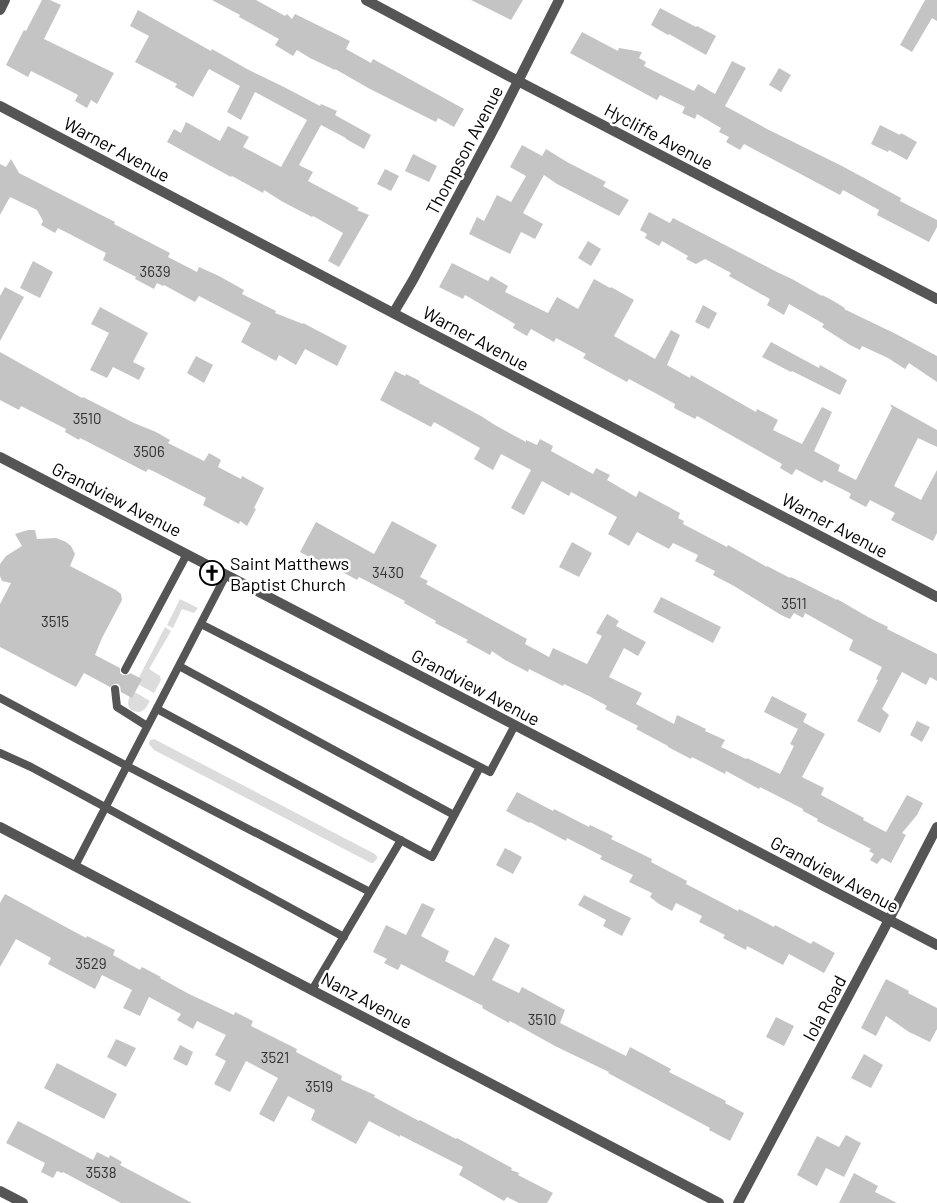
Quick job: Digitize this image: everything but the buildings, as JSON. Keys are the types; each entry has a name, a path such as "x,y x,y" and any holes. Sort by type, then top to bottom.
{"street":[{"path":"0,10 5,0"},
{"name":"Hycliffe Avenue","path":"366,0 937,299"},
{"name":"Thompson Avenue","path":"394,312 414,280 496,125 559,0"},
{"name":"Warner Avenue","path":"0,106 937,597"},
{"name":"Grandview Avenue","path":"0,457 937,945"},
{"name":"Nanz Avenue","path":"0,827 719,1203"},
{"name":"Iola Road","path":"738,1203 937,827"},
{"path":"0,1191 23,1203"}],"lane":[{"path":"125,670 187,554"},
{"path":"75,866 226,575"},
{"path":"201,624 490,772 515,725"},
{"path":"179,666 454,816"},
{"path":"115,689 117,707 147,726"},
{"path":"0,698 370,892"},
{"path":"157,708 432,857 480,766"},
{"path":"0,753 30,766 344,937"},
{"path":"312,990 401,840"}],"shaded area":[{"path":"180,599 198,608 194,613 182,609 173,628 167,625"},
{"path":"165,627 171,631 149,669 160,676 161,680 154,693 136,683"},
{"path":"133,691 150,701 145,709 140,712 132,710 128,705"},
{"path":"154,739 373,853 377,856 377,859 371,863 154,750 149,744 150,740"}],"place":[{"name":"Saint Matthews Baptist Church","path":"212,573"}]}
